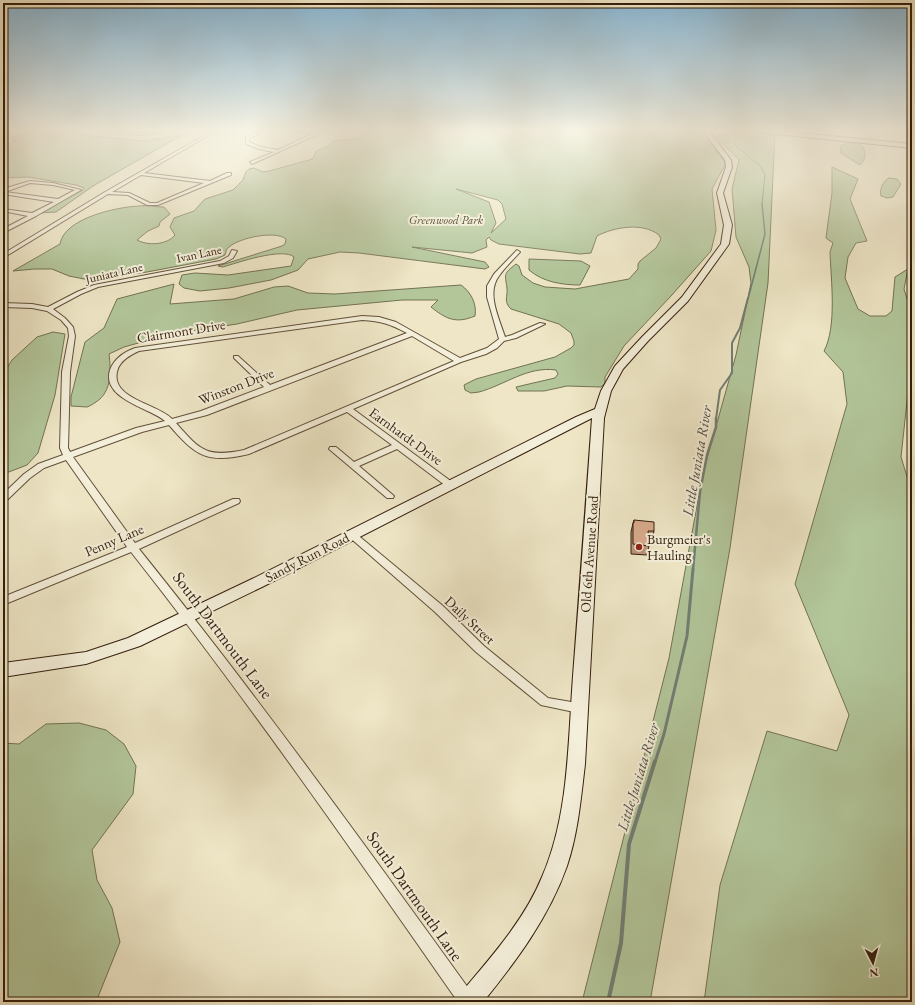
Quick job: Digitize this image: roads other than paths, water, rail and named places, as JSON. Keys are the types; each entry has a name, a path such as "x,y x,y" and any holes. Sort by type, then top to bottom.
{"main road":[{"name":"Old 6th Avenue Road","path":"468,1002 517,940 538,905 557,866 570,813 576,764 600,411 606,391 619,368 644,339 685,299 725,244 728,225 720,194 725,178"},
{"name":"Sandy Run Road","path":"3,670 67,662 99,654 134,642 188,617 580,419 600,411"}],"street":[{"path":"3,256 133,178"},
{"path":"174,178 210,182"},
{"path":"107,193 129,194 149,204 158,204 220,178"},
{"path":"3,192 25,183 53,184 80,190 4,230"},
{"path":"3,192 58,201"},
{"path":"3,210 34,214"},
{"name":"Ivan Lane","path":"164,273 222,262 231,258 234,251"},
{"path":"502,339 490,297 490,286 496,275 517,252"},
{"name":"Juniata Lane","path":"49,309 92,287 164,273"},
{"name":"South Dartmouth Lane","path":"3,305 32,306 49,309 65,321 72,333 66,372 64,448 68,456 133,548 188,617 359,848 468,1002"},
{"name":"Clairmont Drive","path":"459,361 386,320 362,318 137,350 123,357 114,369 113,378 116,387 125,397 161,414 170,421 196,449 203,453 223,456 246,452 494,347 500,343 502,339 514,337 542,324"},
{"name":"Winston Drive","path":"3,499 27,476 41,466 134,432 204,413 410,334"},
{"path":"236,357 269,388"},
{"name":"Earnhardt Drive","path":"348,408 450,484"},
{"path":"353,465 397,446"},
{"path":"333,449 390,496"},
{"name":"Penny Lane","path":"3,601 133,548 236,501"},
{"name":"Daily Street","path":"352,534 439,609 480,649 545,702 579,708"}],"waterway":[{"name":"Little Juniata River","path":"762,204 765,178"},
{"name":"Little Juniata River","path":"748,299 765,234 762,204"},
{"name":"Little Juniata River","path":"716,419 720,390 732,373 732,343 740,328 748,298"},
{"name":"Little Juniata River","path":"693,570 700,492 707,455 716,427 716,419"},
{"name":"Little Juniata River","path":"655,762 664,734 687,636 693,569"},
{"name":"Little Juniata River","path":"608,1002 621,943 629,844 655,761"}],"place":[{"name":"Burgmeier's Hauling","path":"639,547"}],"park label":[{"name":"Greenwood Park","path":"446,220"}]}
